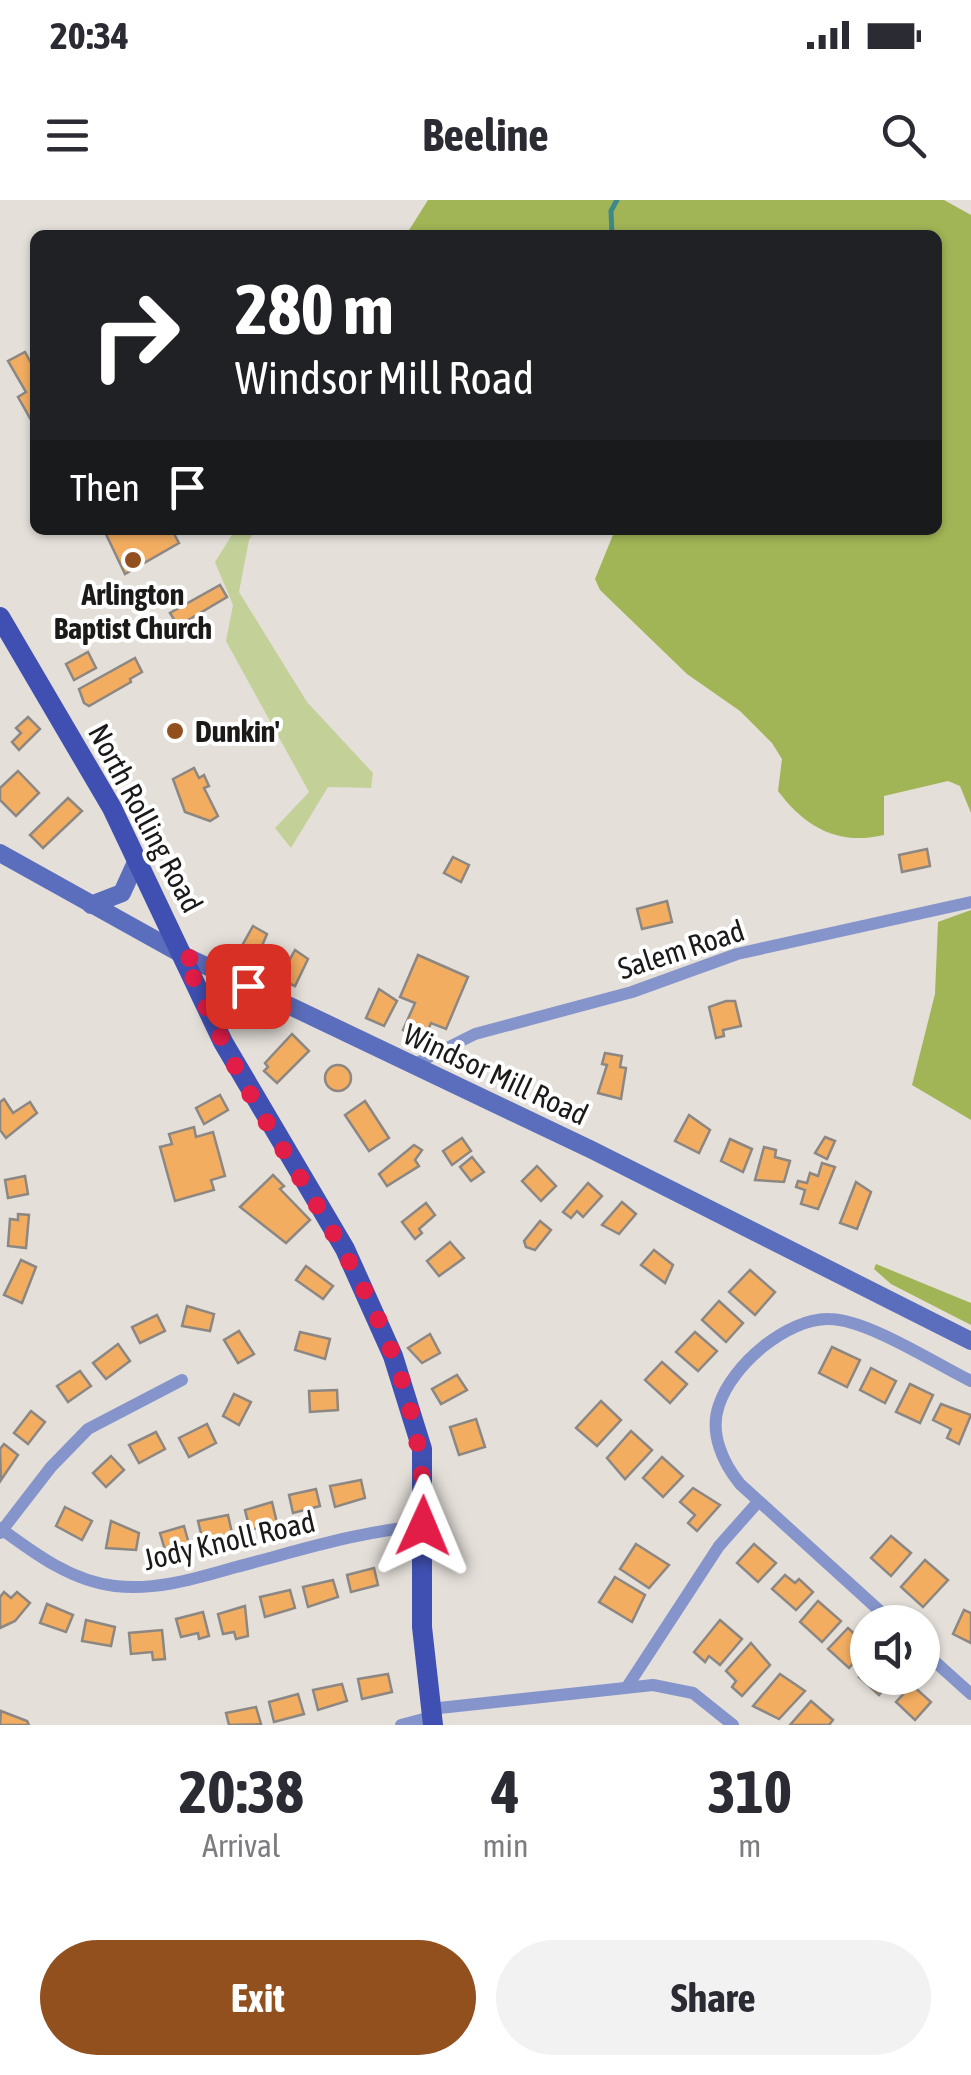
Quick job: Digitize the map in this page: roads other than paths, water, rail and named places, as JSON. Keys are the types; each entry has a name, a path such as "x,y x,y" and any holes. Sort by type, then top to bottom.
{"main road":[{"name":"North Rolling Road","path":"0,617 137,860 257,1106 348,1254 393,1356 422,1450 422,1627 431,1717"},
{"name":"Windsor Mill Road","path":"0,852 183,955 971,1341"},
{"path":"91,905 122,894 137,860"}],"street":[{"name":"Salem Road","path":"414,1066 475,1034 632,992 737,954 971,902"},
{"path":"873,1605 758,1502 729,1470 722,1454 718,1406 733,1380 780,1332 814,1320 852,1322 971,1381"},
{"path":"1,1530 88,1429 182,1380"},
{"path":"627,1687 719,1546 758,1502"},
{"name":"Jody Knoll Road","path":"1,1530 66,1572 113,1586 136,1587 188,1580 370,1532 423,1526"},
{"path":"940,1666 971,1694"},
{"path":"401,1725 431,1717 653,1686 692,1693 733,1725"}],"waterway":[{"path":"612,230 611,211 617,200"}],"place":[{"name":"Arlington Baptist Church","path":"133,560"},
{"name":"Dunkin'","path":"175,731"}]}
